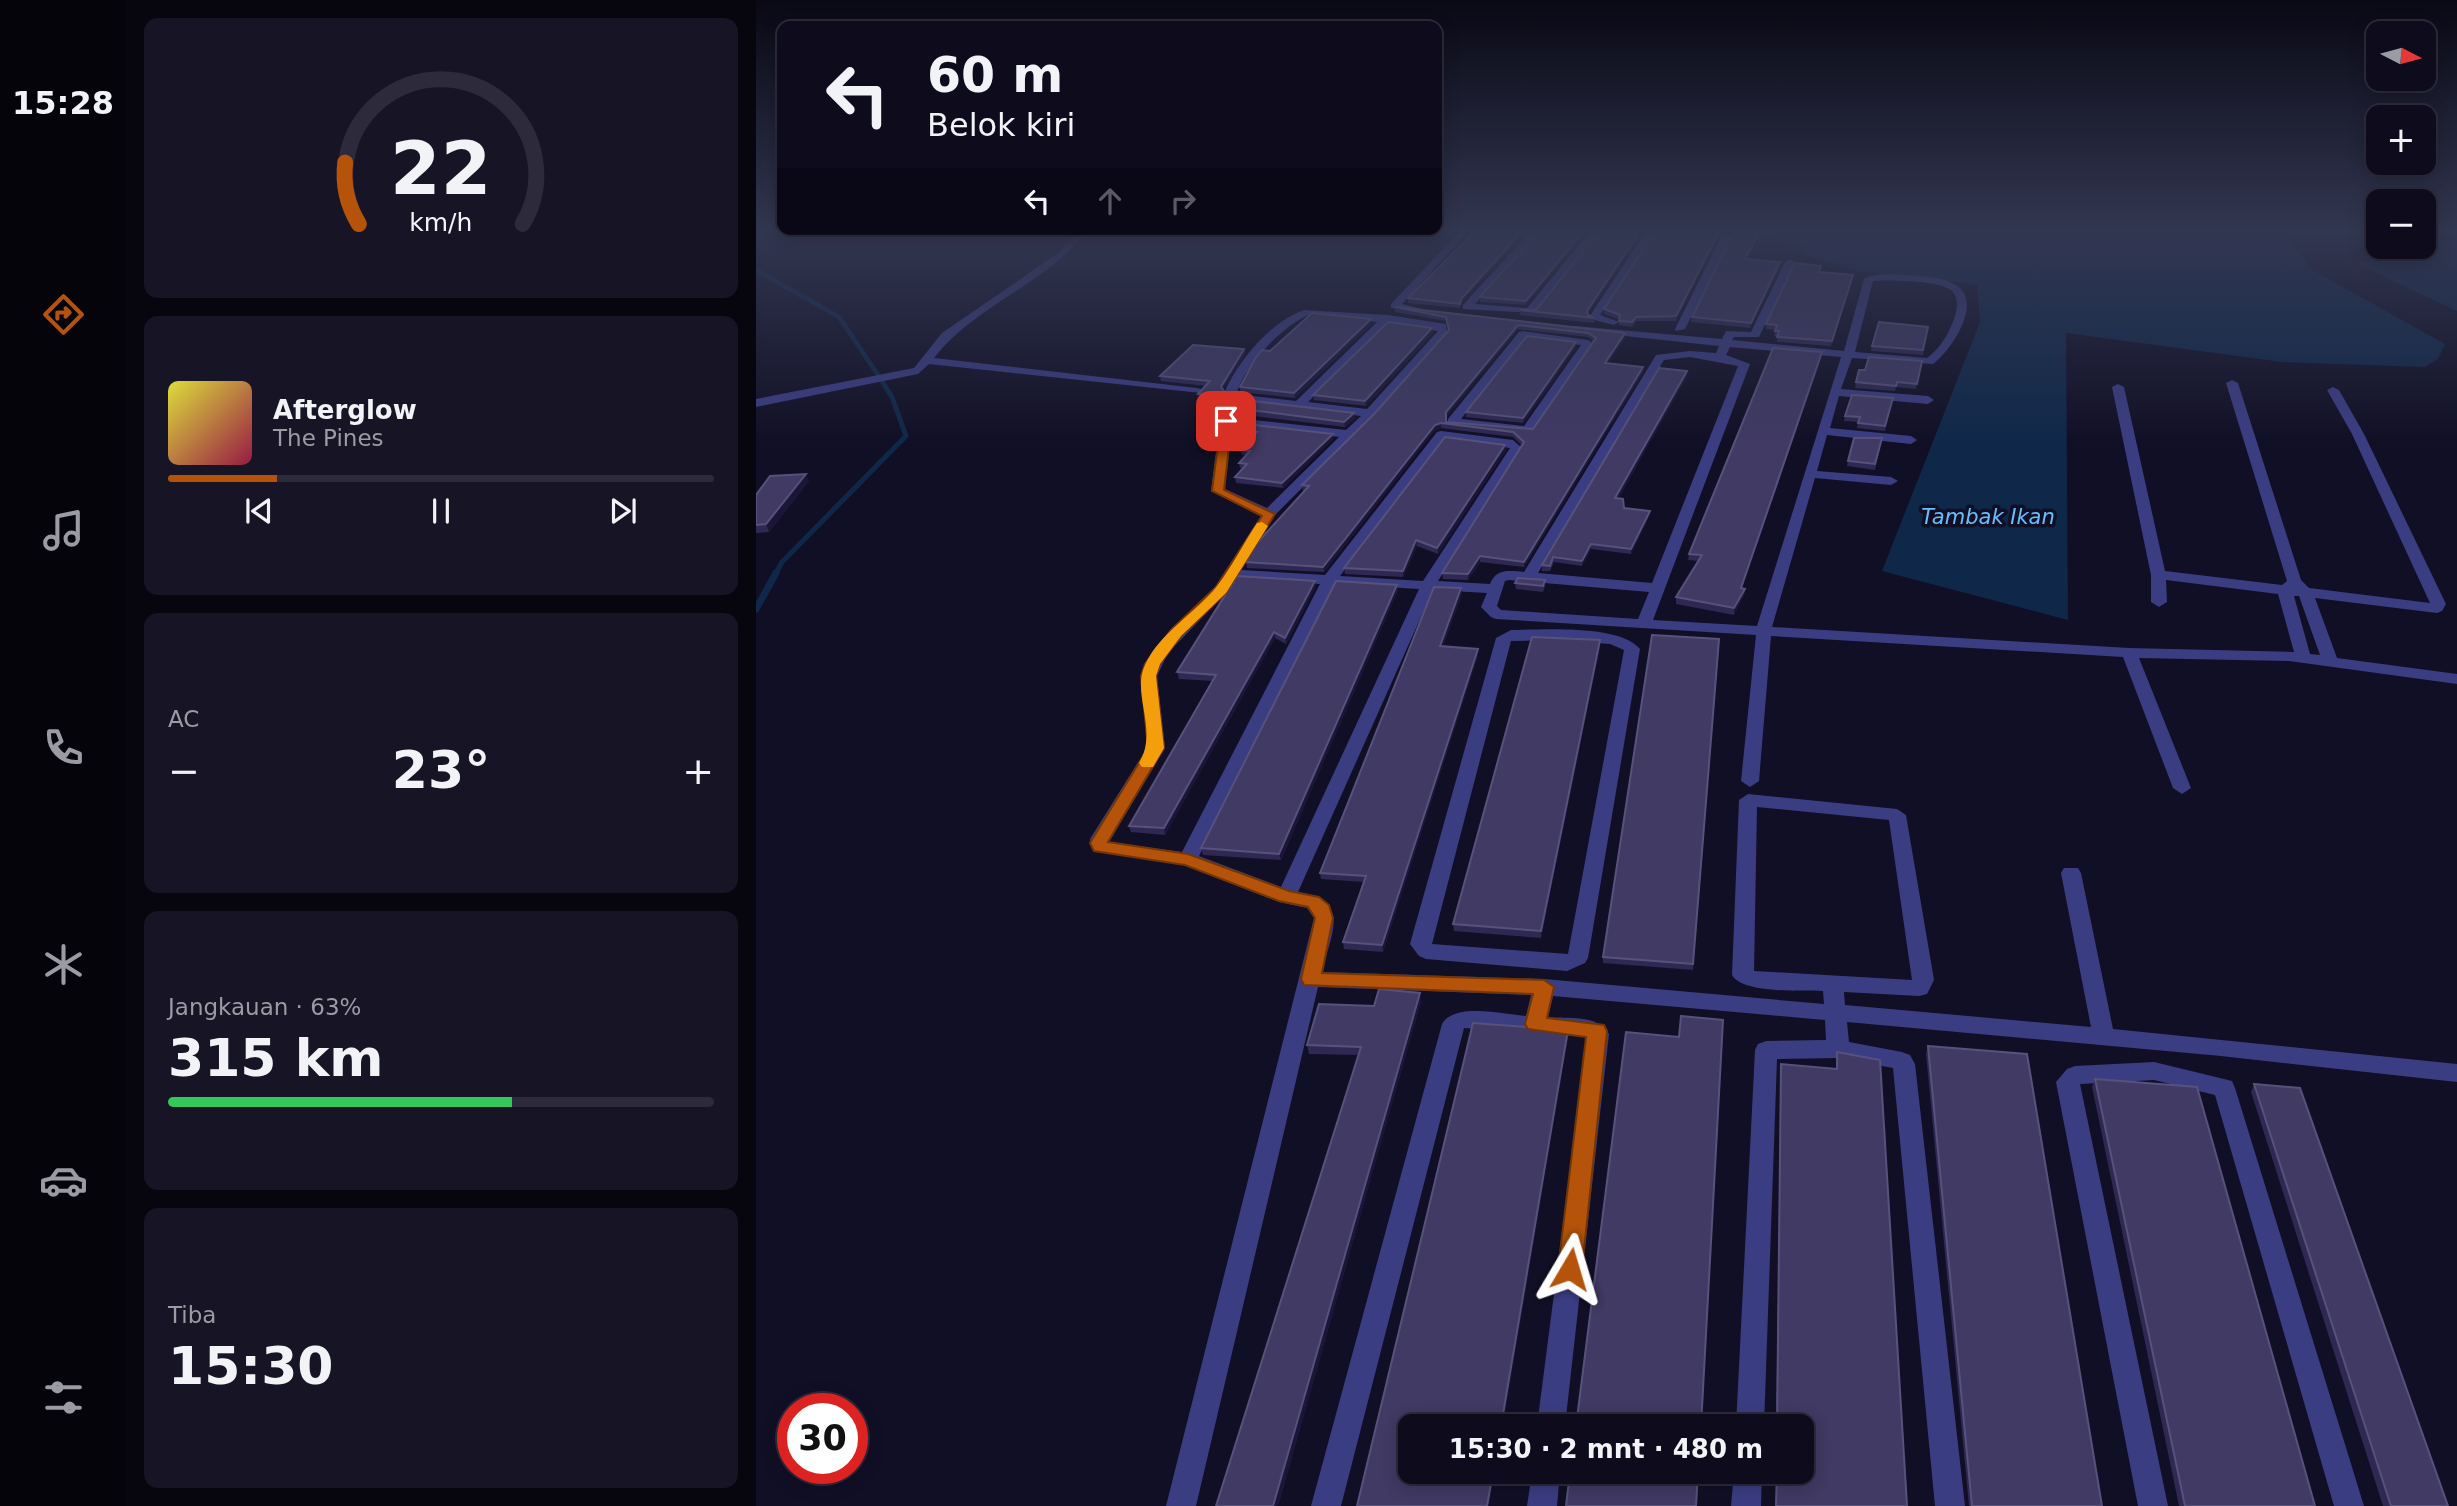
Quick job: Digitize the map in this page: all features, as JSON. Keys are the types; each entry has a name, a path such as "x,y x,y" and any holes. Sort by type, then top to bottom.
{"street":[{"path":"756,403 789,394 913,373 922,369 940,342 956,326 990,303"},
{"path":"1181,1506 1324,918 1322,909 1313,902 1286,897 1188,859 1100,846 1098,843 1156,748 1149,676 1153,664 1176,633 1221,590 1269,514 1370,413 1443,331 1442,326 1395,306 1397,303"},
{"path":"1469,303 1466,306 1564,332 1588,343 1527,430 1451,422 1522,334 1564,332 1794,340"},
{"path":"1370,413 1242,399 1230,393 1232,385 1253,357 1300,313 1426,318 1530,311 1536,303"},
{"path":"1603,303 1594,317 1680,329 1697,335"},
{"path":"1680,329 1693,303"},
{"path":"1644,623 1744,368 1743,362 1771,303"},
{"path":"1750,781 1764,629 1862,303"},
{"path":"1754,340 1847,356 1932,361 1957,330 1960,318 1959,303"},
{"path":"1298,404 1388,318"},
{"path":"1690,354 1697,335"},
{"path":"1720,357 1728,338"},
{"path":"1530,575 1640,386 1660,357 1690,354 1743,362"},
{"path":"928,360 1197,391"},
{"path":"2232,383 2290,586 2304,657"},
{"path":"2118,387 2158,575 2159,602"},
{"path":"2158,575 2290,586 2306,594 2437,608 2438,604 2358,434 2333,390"},
{"path":"1834,391 1928,400"},
{"path":"1269,514 1218,491 1226,421 1349,434"},
{"path":"1824,431 1911,440"},
{"path":"1188,859 1330,579 1441,435 1513,444 1516,448 1429,585 1286,897"},
{"path":"1810,474 1891,481"},
{"path":"1230,574 1493,589"},
{"path":"1658,588 1530,575 1503,576 1493,589 1489,607 1496,614 1583,628 1630,644 1632,649 1578,958 1567,963 1426,951 1420,944 1504,638 1511,635 1583,628 1644,623 2129,653 2304,657 2457,679"},
{"path":"2306,594 2330,661"},
{"path":"2129,653 2182,788"},
{"path":"1748,800 1897,815 1923,980 1919,989 1908,990 1833,984 1753,980 1743,975 1748,800"},
{"path":"2071,873 2104,1037"},
{"path":"1310,979 1544,987 2148,1041 2457,1073"},
{"path":"1833,984 1838,1049"},
{"path":"1535,1024 1544,987"},
{"path":"1326,1506 1453,1024 1469,1018 1592,1029 1598,1034 1552,1414"},
{"path":"2148,1041 2154,1071"},
{"path":"1751,1414 1766,1049 1838,1049 1896,1059 1905,1064 1950,1506"},
{"path":"2153,1506 2067,1082 2076,1075 2154,1071 2220,1086 2226,1091 2349,1506"},
{"path":"1542,1506 1545,1484"},
{"path":"1746,1506 1747,1484"}],"water":[{"name":"Tambak Ikan","path":"1979,303 2372,303 2445,344 2438,359 2425,367 2282,362 2066,333 2068,620 1882,571 1980,322"},
{"path":"2441,303 2457,303 2457,311"}],"building":[{"path":"1541,303 1592,303 1587,311 1588,315 1594,318 1520,310 1536,310"},
{"path":"1608,303 1683,303 1676,316 1636,317 1632,322 1619,321 1620,315 1604,309"},
{"path":"1699,303 1760,303 1751,323 1692,317"},
{"path":"1776,303 1844,303 1832,341 1777,337 1777,325 1766,324"},
{"path":"1395,307 1625,333 1605,363 1643,367 1524,562 1480,556 1468,574 1442,573 1524,442 1513,432 1441,423 1435,425 1323,567 1246,562 1255,545 1309,486 1302,485 1375,413 1449,330 1446,317","holes":["1518,325 1588,333 1596,338 1533,429 1446,422 1446,412"]},
{"path":"1312,313 1371,319 1294,393 1240,387 1262,350 1270,351"},
{"path":"1388,322 1432,328 1365,401 1313,395"},
{"path":"1879,322 1928,327 1923,350 1872,346"},
{"path":"1527,336 1576,342 1523,418 1466,412"},
{"path":"1193,345 1244,349 1221,387 1228,396 1198,394 1210,381 1160,376"},
{"path":"1773,348 1822,352 1741,588 1745,589 1734,608 1676,597 1702,555 1689,554"},
{"path":"1869,357 1922,361 1917,384 1897,382 1896,386 1856,382 1859,370 1865,370"},
{"path":"1659,368 1687,371 1615,498 1623,499 1624,508 1650,511 1631,549 1591,544 1582,561 1553,557 1550,566 1542,565"},
{"path":"1852,395 1893,398 1885,426 1858,423 1860,417 1845,416"},
{"path":"1244,400 1354,413 1344,422 1235,408"},
{"path":"1254,425 1333,434 1282,483 1235,477 1247,464 1239,463 1250,451 1241,450 1257,432 1248,431"},
{"path":"1445,437 1505,445 1437,548 1416,540 1403,571 1344,568"},
{"path":"1854,438 1882,438 1875,464 1848,461"},
{"path":"806,474 766,524 756,525 756,495 770,476"},
{"path":"1237,576 1315,581 1285,638 1274,632 1164,828 1129,826 1216,675 1177,672"},
{"path":"1518,578 1545,580 1543,586 1515,583"},
{"path":"1336,581 1397,585 1279,854 1201,848"},
{"path":"1434,587 1461,588 1440,646 1478,649 1382,945 1343,942 1366,876 1320,873"},
{"path":"1652,635 1719,639 1693,964 1603,957"},
{"path":"1532,637 1600,640 1541,931 1453,924"},
{"path":"1379,989 1420,993 1273,1506 1216,1506 1361,1047 1307,1045 1319,1004 1374,1006"},
{"path":"1681,1016 1723,1020 1702,1414 1578,1414 1626,1032 1679,1037"},
{"path":"1473,1023 1568,1030 1503,1414 1398,1414 1398,1484 1491,1484 1487,1506 1357,1506"},
{"path":"1928,1046 2027,1054 2102,1506 1972,1506"},
{"path":"1837,1052 1880,1060 1907,1506 1776,1506 1777,1484 1814,1484 1814,1414 1777,1414 1781,1064 1837,1069"},
{"path":"2095,1079 2197,1087 2315,1506 2185,1506"},
{"path":"2254,1084 2300,1088 2448,1506 2391,1506"},
{"path":"1569,1484 1697,1484 1696,1506 1566,1506"}],"waterway":[{"path":"815,303 839,317 884,384"},
{"path":"775,575 782,562 906,436 892,397 883,383"},
{"path":"756,609 776,573"}],"slow traffic":[{"path":"1147,763 1156,748 1149,676 1153,664 1176,633 1221,590 1262,526"}],"route":[{"path":"1226,421 1220,450 1219,494 1269,514 1221,590 1176,633 1153,664 1149,676 1156,748 1098,843 1100,846 1188,859 1286,897 1313,902 1322,909 1324,918 1310,979 1544,987 1535,1024 1597,1031 1570,1269"}]}
